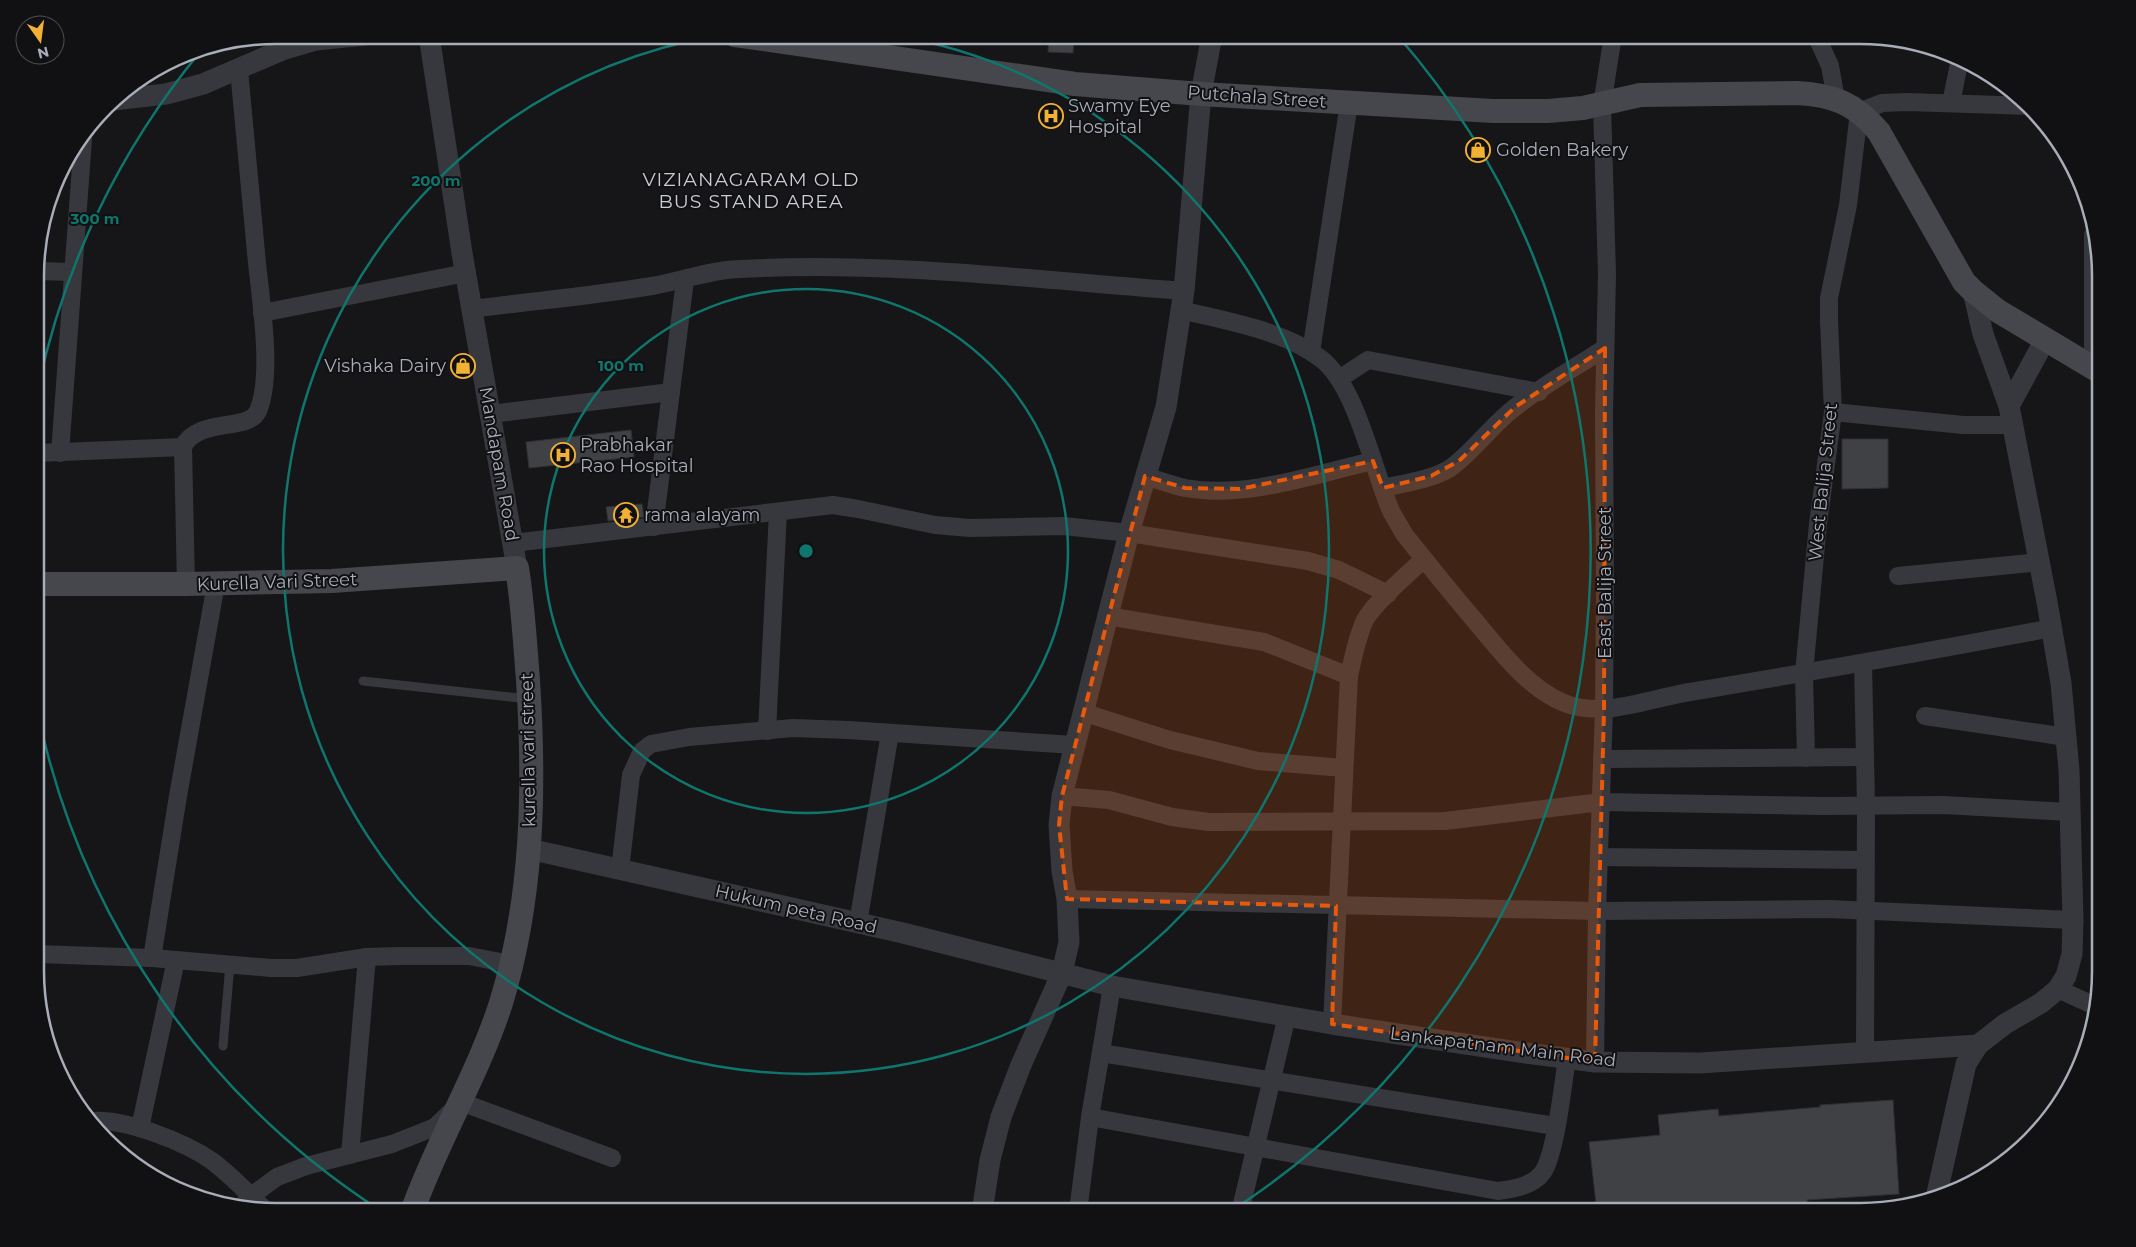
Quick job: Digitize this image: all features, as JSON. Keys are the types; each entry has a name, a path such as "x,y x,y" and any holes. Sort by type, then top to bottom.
{"main road":[{"name":"Putchala Street","path":"802,44 1075,84 1201,94 1493,112 1548,111 1602,105 1622,98 1640,95 1818,94 1836,99 1860,112 1879,132 1964,282 1973,291 1998,311 2092,367"},
{"name":"Kurella Vari Street","path":"44,584 216,584 332,581 517,568"},
{"name":"kurella vari street","path":"415,1203 426,1174 460,1102 501,1003 520,922 529,849 532,784 523,601 517,568"}],"street":[{"path":"126,99 166,94 203,84 297,44"},
{"name":"Mandapam Road","path":"431,44 466,273 517,568"},
{"path":"983,1203 990,1160 1001,1117 1021,1065 1062,973 1069,942 1067,899 1062,871 1059,825 1062,796 1129,533 1166,407 1182,301 1201,94 1210,44"},
{"name":"East Balija Street","path":"1595,1062 1597,911 1604,709 1607,274 1602,105 1612,44"},
{"path":"1820,44 1830,66 1836,99"},
{"path":"1951,103 1959,66"},
{"path":"186,584 183,447 186,440 194,433 247,420 257,413 263,396 265,367 262,313 239,70"},
{"path":"1311,352 1349,103"},
{"path":"1860,112 1882,103 2017,105"},
{"name":"West Balija Street","path":"1806,758 1804,674 1818,524 1833,412 1828,321 1830,298 1848,205 1860,112"},
{"path":"60,453 82,148"},
{"path":"472,309 652,286 685,280 715,270 856,268 955,273 1182,301 1296,344 1311,352 1330,367 1339,379 1356,415 1391,511 1404,534 1506,658 1529,681 1563,703 1581,708 1604,709 1663,696 1804,674 2052,628"},
{"path":"44,271 73,272"},
{"path":"262,313 466,273"},
{"path":"654,527 685,280"},
{"path":"1937,1190 1966,1064 1978,1044 2005,1024 2041,1004 2058,989 2066,976 2072,954 2070,812 2061,683 2040,562 2011,415 1983,334 1973,291"},
{"path":"2011,415 2046,338"},
{"path":"1383,488 1432,476 1448,469 1459,461 1492,426 1515,407 1606,348"},
{"path":"1339,379 1368,360 1539,392"},
{"path":"491,414 671,392"},
{"path":"1833,412 1963,424 2011,415"},
{"path":"44,453 183,447"},
{"path":"1145,476 1185,488 1240,489 1265,486 1373,460"},
{"path":"513,543 833,505 934,525 970,528 1064,526 1129,533 1308,561 1339,570 1388,594"},
{"path":"767,731 778,512"},
{"path":"1332,1024 1336,906 1349,676 1366,619 1388,594 1424,559"},
{"path":"1898,576 2040,562"},
{"path":"152,958 178,796 216,584"},
{"path":"1107,616 1264,642 1349,676"},
{"path":"1863,663 1866,805 1864,910 1865,1052"},
{"path":"1082,712 1170,740 1258,761 1344,768"},
{"path":"1925,716 2066,738"},
{"path":"620,870 631,776 642,750 651,744 688,738 793,728 1074,745"},
{"path":"858,923 890,733"},
{"path":"1602,759 1865,757"},
{"path":"1062,796 1109,800 1191,820 1445,821 1601,802 1944,805 2070,812"},
{"name":"Hukum peta Road","path":"529,849 858,923 1062,973"},
{"path":"1599,857 1865,860"},
{"path":"1067,899 1597,911 1864,910 2073,920"},
{"path":"44,954 152,958 297,968 367,957 469,956 510,964"},
{"path":"350,1154 367,957"},
{"path":"140,1128 176,960"},
{"name":"Lankapatnam Main Road","path":"1062,973 1112,986 1332,1024 1595,1062 1700,1063 1978,1044"},
{"path":"1079,1203 1090,1117 1112,986"},
{"path":"2058,989 2090,1004"},
{"path":"1242,1203 1287,1016"},
{"path":"1101,1053 1555,1126"},
{"path":"1090,1117 1498,1191 1516,1189 1531,1183 1542,1173 1549,1157 1567,1058"},
{"path":"247,1201 277,1177 306,1166 392,1144 435,1127 460,1102 612,1158"},
{"path":"98,1121 104,1120 140,1128 188,1147 211,1160 245,1201"}],"lane":[{"path":"363,681 529,699"},
{"path":"223,1046 230,964"}],"highlighted area":[{"path":"1605,348 1604,709 1595,1062 1332,1024 1336,906 1067,899 1059,825 1062,796 1145,476 1185,488 1240,489 1373,461 1383,488 1431,476 1459,461 1515,407"}],"building":[{"path":"1048,44 1074,44 1073,53 1048,52"},
{"path":"631,430 634,457 529,468 526,442"},
{"path":"1842,439 1888,439 1888,488 1842,489"},
{"name":"rama alayam","path":"642,504 644,517 608,521 606,507"},
{"path":"1893,1100 1899,1194 1807,1200 1807,1203 1596,1203 1589,1142 1660,1135 1658,1115 1718,1109 1719,1116 1820,1107 1820,1105"}],"place":[{"name":"Swamy Eye Hospital","path":"1051,116"},
{"name":"Golden Bakery","path":"1478,150"},
{"name":"Vishaka Dairy","path":"463,366"},
{"name":"Prabhakar Rao Hospital","path":"563,455"},
{"name":"rama alayam","path":"626,515"}],"district":[{"name":"VIZIANAGARAM OLD BUS STAND AREA","path":"751,190"}]}
